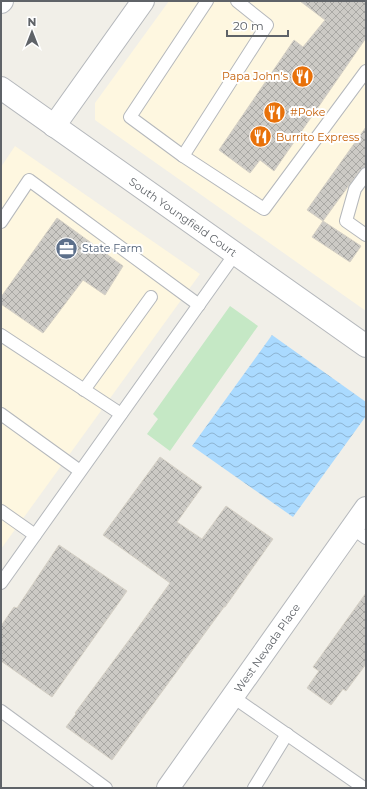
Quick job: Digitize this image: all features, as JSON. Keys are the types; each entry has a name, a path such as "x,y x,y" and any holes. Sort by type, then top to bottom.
{"street":[{"path":"54,126 143,1"},
{"name":"South Youngfield Court","path":"1,88 366,346"},
{"name":"West Nevada Place","path":"168,788 233,697 359,533 366,508"}],"lane":[{"path":"207,1 130,117 183,156 264,209 366,70"},
{"path":"183,156 267,25 237,1"},
{"path":"366,174 355,189 346,221 366,235"},
{"path":"1,222 29,180 199,305"},
{"path":"1,583 235,254"},
{"path":"84,390 151,296"},
{"path":"1,335 121,414"},
{"path":"1,414 80,471"},
{"path":"1,511 35,535"},
{"path":"233,697 364,788"},
{"path":"1,711 106,788"},
{"path":"254,788 287,734"}],"shaded area":[{"path":"169,1 366,1 366,311 95,120 95,103"},
{"path":"15,146 200,274 1,549 1,167"}],"green space":[{"path":"230,306 258,326 170,451 147,434 158,419 153,414"}],"water":[{"path":"272,335 366,402 366,416 293,517 192,446"}],"building":[{"path":"300,1 366,1 366,38 274,171 260,160 250,173 219,150 294,40 303,47 325,20"},
{"path":"366,127 366,167 360,170 323,221 307,210"},
{"name":"State Farm","path":"57,218 123,266 105,295 83,280 43,333 1,304 1,297"},
{"path":"323,221 361,246 350,262 312,237"},
{"path":"160,457 202,487 177,522 202,539 226,506 273,539 225,607 112,760 66,727 170,583 103,535"},
{"path":"59,545 127,591 52,697 1,661 1,626 14,607 17,608"},
{"path":"366,593 366,664 346,691 343,689 331,705 307,688 319,671 313,667"}],"place":[{"name":"Papa John's","path":"303,76"},
{"name":"#Poke","path":"275,112"},
{"name":"Burrito Express","path":"260,137"},
{"name":"State Farm","path":"67,248"}]}
